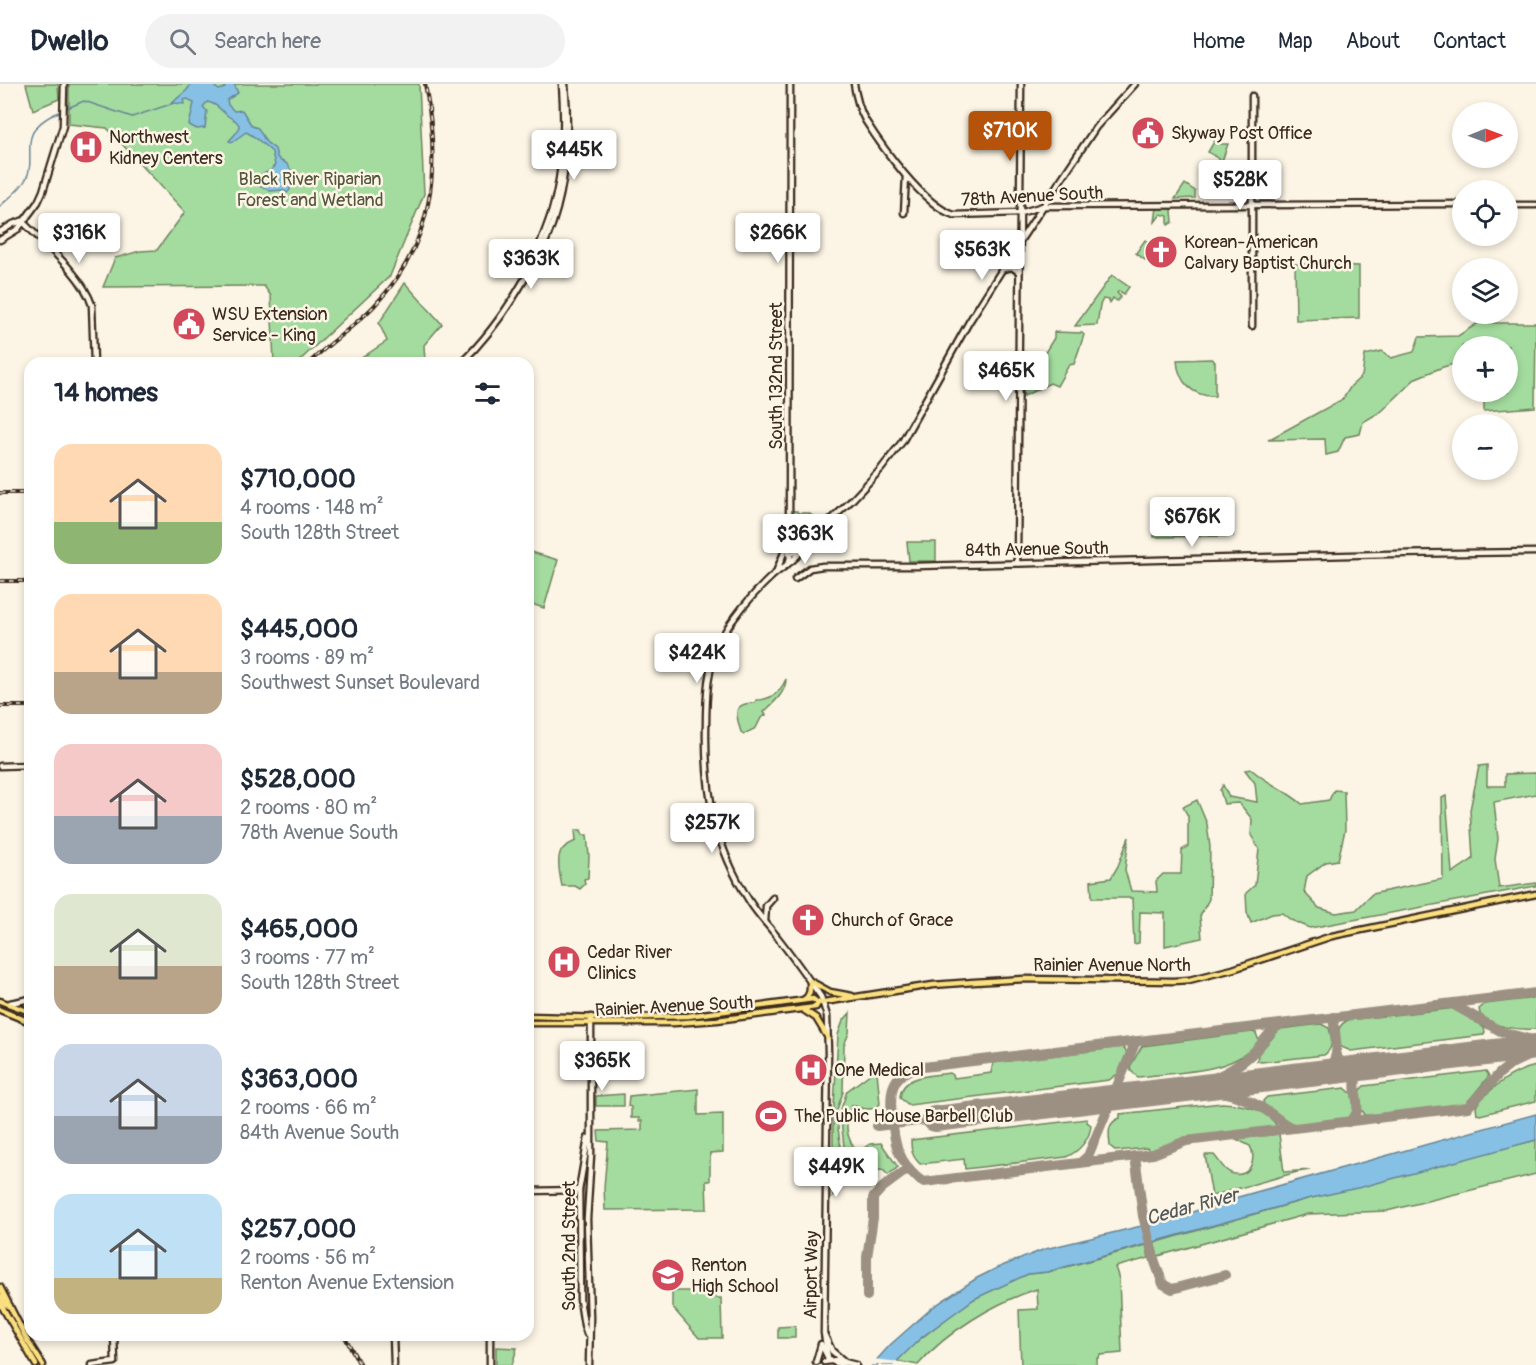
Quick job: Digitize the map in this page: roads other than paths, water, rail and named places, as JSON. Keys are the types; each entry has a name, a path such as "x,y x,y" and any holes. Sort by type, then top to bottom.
{"main road":[{"name":"Rainier Avenue North","path":"821,1002 946,984 1024,979 1189,980 1233,969 1332,936 1536,894"},
{"path":"801,1001 809,995 810,981 830,992 856,997"},
{"name":"Rainier Avenue South","path":"534,1016 697,1016 813,999 821,1002 816,1007 802,1010 717,1020 674,1023 534,1023"},
{"path":"0,1001 24,1009"},
{"path":"0,1010 24,1020"},
{"path":"802,1010 816,1018 828,1038"},
{"path":"0,1287 24,1333"},
{"path":"0,1296 6,1305 10,1306"},
{"path":"0,1303 36,1365"},
{"path":"3,1308 8,1311 14,1322 18,1323"},
{"path":"28,1341 43,1365"},
{"path":"25,1349 33,1349"}],"street":[{"path":"467,357 512,302 549,233 561,192 567,154 567,120 563,84"},
{"name":"South 132nd Street","path":"789,561 790,84"},
{"name":"78th Avenue South","path":"854,84 857,101 865,118 906,176 934,205 946,212 963,216 1020,213 1044,206 1452,204"},
{"path":"1017,563 1021,84"},
{"path":"821,1002 810,981 750,903 729,864 712,813 706,766 706,712 712,663 729,624 747,602 789,561 791,554 802,548 860,491 902,442 969,322 1020,241 1096,128 1135,84"},
{"path":"0,240 18,229 43,191 64,117 64,85"},
{"path":"1252,96 1252,326"},
{"path":"904,213 906,176"},
{"path":"1518,205 1536,205"},
{"path":"0,232 22,221"},
{"path":"22,221 79,280 89,296 93,305 94,357"},
{"path":"1003,268 1012,267 1020,272"},
{"path":"776,573 788,543"},
{"name":"84th Avenue South","path":"795,579 804,571 817,566 1536,552"},
{"path":"0,766 24,765"},
{"path":"765,922 766,906 773,898"},
{"path":"10,1003 24,1000"},
{"name":"Airport Way","path":"821,1002 827,1016 828,1038 824,1333"},
{"name":"South 2nd Street","path":"589,1365 587,1190 591,1155 591,1017"},
{"name":"South 2nd Street","path":"589,1337 580,1305 579,1190 591,1119"},
{"path":"534,1191 579,1190"},
{"path":"816,1362 824,1333"},
{"path":"824,1333 829,1361"},
{"path":"824,1333 832,1351 846,1363"},
{"path":"92,1365 114,1362 114,1341"},
{"path":"393,1341 394,1365"},
{"path":"490,1341 490,1365"},
{"path":"821,1344 829,1361"},
{"path":"105,1363 114,1349"},
{"path":"829,1361 856,1365"}],"water":[{"path":"191,84 215,84 219,90 225,88 225,84 234,84 238,93 227,100 228,105 234,111 242,110 252,126 258,128 266,142 275,149 277,157 291,170 290,190 287,193 283,190 270,191 255,183 254,178 270,171 275,165 272,152 246,132 232,142 229,141 238,131 239,125 216,106 207,102 203,107 207,111 205,128 197,129 189,125 194,103 188,99 184,100 185,104 172,103"},
{"path":"1536,1114 1536,1140 1362,1187 1307,1199 1047,1272 1028,1274 974,1299 922,1337 893,1365 872,1365 890,1345 933,1307 977,1278 1045,1249 1179,1217 1206,1206"}],"waterway":[{"path":"65,109 84,101 132,117 174,103"},
{"path":"0,206 18,190 26,179 33,132 45,119 61,111"}],"railway":[{"path":"316,357 374,306 394,282 410,256 421,230 432,174 430,114 425,84"},
{"path":"0,493 24,493"},
{"path":"0,581 24,581"},
{"path":"0,706 24,706"},
{"path":"347,1341 360,1365"}],"place":[{"name":"Skyway Post Office","path":"1148,133"},
{"name":"Northwest Kidney Centers","path":"86,147"},
{"name":"Korean-American Calvary Baptist Church","path":"1161,252"},
{"name":"WSU Extension Service - King","path":"189,324"},
{"name":"Church of Grace","path":"808,920"},
{"name":"Cedar River Clinics","path":"564,962"},
{"name":"One Medical","path":"811,1070"},
{"name":"The Public House Barbell Club","path":"771,1116"},
{"name":"Renton High School","path":"668,1275"}],"park label":[{"name":"Black River Riparian Forest and Wetland","path":"310,190"}],"water label":[{"name":"Cedar River","path":"1192,1206"}]}
